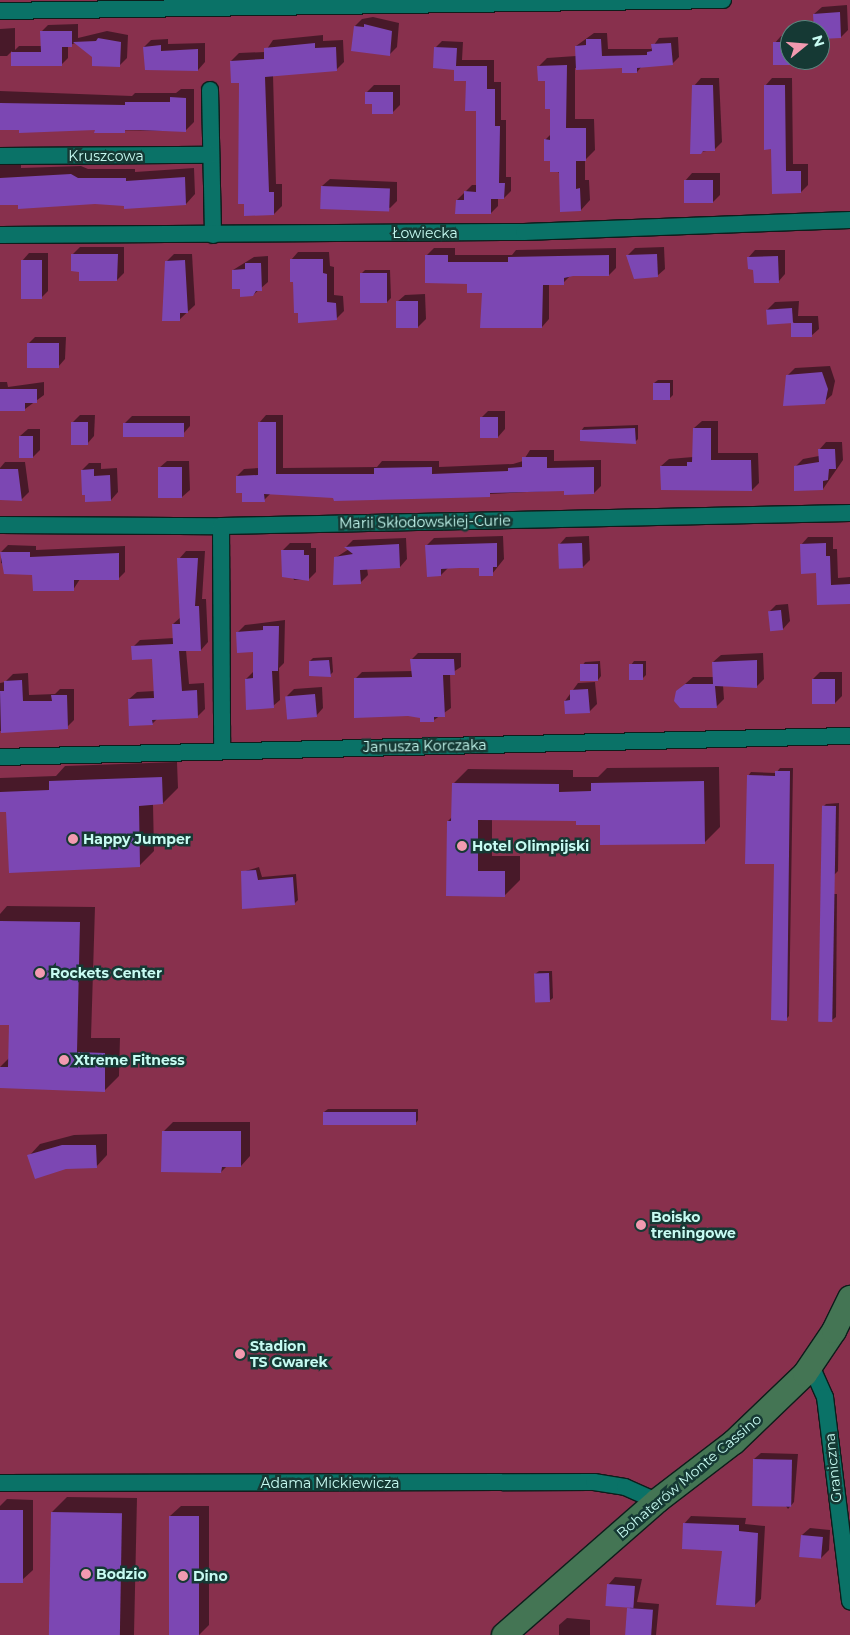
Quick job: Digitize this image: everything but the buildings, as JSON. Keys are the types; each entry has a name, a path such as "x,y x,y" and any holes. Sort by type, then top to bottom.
{"street":[{"path":"0,11 517,1 723,0"},
{"path":"210,90 212,235"},
{"name":"Kruszcowa","path":"0,156 211,155"},
{"name":"Łowiecka","path":"0,235 524,232 850,220"},
{"name":"Marii Skłodowskiej-Curie","path":"0,525 221,526 850,513"},
{"path":"221,526 222,751"},
{"name":"Janusza Korczaka","path":"0,757 850,736"},
{"name":"Bohaterów Monte Cassino","path":"504,1635 657,1501 734,1442 812,1368 850,1298"},
{"name":"Graniczna","path":"812,1368 825,1397 850,1601"},
{"name":"Adama Mickiewicza","path":"0,1483 594,1482 625,1487 657,1501"}],"shaded area":[{"path":"0,0 850,0 850,1635 0,1635"}],"place":[{"name":"Happy Jumper","path":"73,839"},
{"name":"Hotel Olimpijski","path":"462,846"},
{"name":"Rockets Center","path":"40,973"},
{"name":"Xtreme Fitness","path":"64,1060"},
{"name":"Boisko treningowe","path":"641,1225"},
{"name":"Stadion TS Gwarek","path":"240,1354"},
{"name":"Bodzio","path":"86,1574"},
{"name":"Dino","path":"183,1576"}]}
